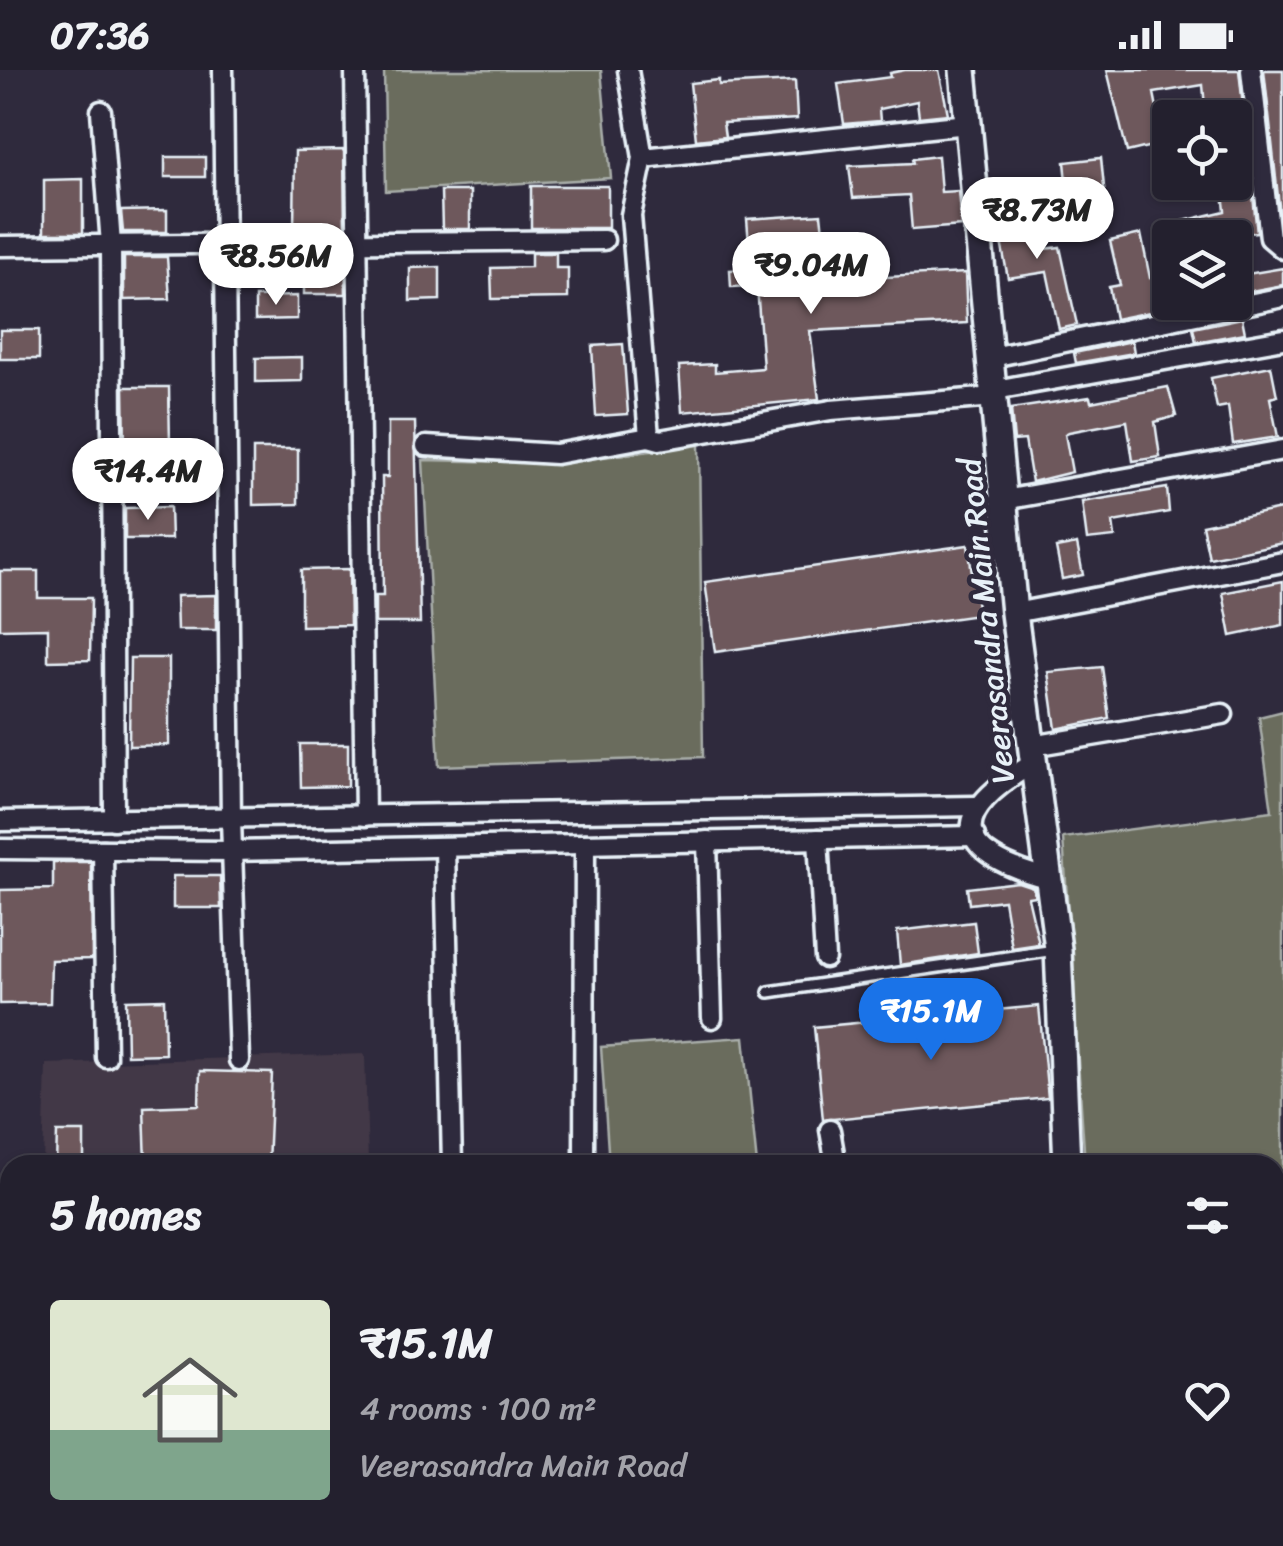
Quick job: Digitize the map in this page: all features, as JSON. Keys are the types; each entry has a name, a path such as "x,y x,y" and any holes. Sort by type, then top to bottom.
{"street":[{"path":"223,70 231,819 239,1060"},
{"path":"355,70 365,816"},
{"path":"628,70 643,158 631,215 649,438"},
{"path":"963,71 975,70"},
{"path":"1252,70 1270,238 1283,248"},
{"name":"Veerasandra Main Road","path":"963,71 1014,613 1058,949 1067,1155"},
{"path":"101,111 111,245 114,820"},
{"path":"643,158 968,124"},
{"path":"0,246 604,240"},
{"path":"992,357 1283,297"},
{"path":"426,446 556,454 832,410 995,393 1283,339"},
{"path":"1004,500 1283,450"},
{"path":"1014,613 1283,562"},
{"path":"1050,878 994,860 975,836 972,816 976,806 1033,754 1224,714"},
{"path":"0,821 976,806"},
{"path":"838,808 838,839"},
{"path":"0,849 232,851 975,836"},
{"path":"818,839 825,958"},
{"path":"707,841 712,1018"},
{"path":"584,844 584,1155"},
{"path":"445,847 452,1155"},
{"path":"104,850 106,1057"},
{"path":"830,1130 834,1155"}],"lane":[{"path":"768,992 1058,949"}],"shaded area":[{"path":"365,1054 368,1155 43,1155 46,1064"}],"green space":[{"path":"384,70 601,70 611,178 386,191"},
{"path":"699,445 703,757 439,766 423,460 555,463"},
{"path":"1283,711 1283,1155 1084,1155 1063,838 1272,811 1259,717"},
{"path":"744,1037 756,1155 608,1155 601,1047"}],"building":[{"path":"939,70 948,114 919,117 917,101 879,109 880,121 844,124 838,84 891,77 890,73"},
{"path":"1107,70 1239,70 1242,100 1204,100 1203,85 1154,93 1152,146 1127,152"},
{"path":"1264,70 1283,70 1281,224"},
{"path":"719,80 719,85 795,81 797,119 723,123 725,137 696,140 690,83"},
{"path":"344,150 345,230 294,231 295,151"},
{"path":"938,156 941,192 958,191 961,226 912,230 909,195 853,198 849,166 913,163 912,159"},
{"path":"165,157 205,157 205,177 165,177"},
{"path":"1101,158 1105,197 1069,201 1065,162"},
{"path":"83,179 83,233 44,233 44,180"},
{"path":"531,186 608,186 608,228 531,228"},
{"path":"1252,187 1257,232 1252,232 1252,220 1187,220 1225,211 1224,200 1252,200"},
{"path":"441,191 470,191 470,229 442,229"},
{"path":"167,210 167,232 123,232 121,211"},
{"path":"821,214 823,232 803,233 806,281 965,273 967,323 810,331 819,399 682,412 679,366 715,364 715,372 763,368 757,286 731,287 730,270 751,269 747,219"},
{"path":"1039,215 1044,249 1060,247 1077,325 1059,329 1047,272 1008,278 997,221"},
{"path":"1141,234 1152,278 1152,312 1115,319 1109,287 1120,285 1110,241"},
{"path":"531,253 556,253 556,268 568,268 568,298 492,299 491,268 531,267"},
{"path":"304,255 345,255 346,294 304,294"},
{"path":"124,257 167,257 170,299 124,300"},
{"path":"440,267 440,300 410,301 410,268"},
{"path":"1283,268 1283,285 1252,291 1252,273"},
{"path":"297,296 297,319 255,320 255,297"},
{"path":"1242,320 1245,333 1196,342 1193,328"},
{"path":"0,330 39,330 39,359 0,359"},
{"path":"1132,341 1134,353 1076,363 1074,353"},
{"path":"623,344 628,414 596,416 592,346"},
{"path":"302,357 302,381 256,382 256,358"},
{"path":"1271,366 1277,396 1270,398 1278,437 1233,444 1228,406 1217,408 1211,378"},
{"path":"124,387 169,387 170,448 125,449"},
{"path":"1168,387 1176,416 1155,422 1160,457 1133,461 1127,421 1069,432 1065,434 1072,472 1032,482 1025,440 1014,441 1011,409 1090,397 1091,402"},
{"path":"388,422 415,422 420,623 375,623 375,596 383,596 382,477 388,477"},
{"path":"253,449 298,449 298,504 253,505"},
{"path":"1167,488 1169,512 1113,522 1115,537 1087,540 1082,502"},
{"path":"170,507 171,539 125,539 125,508"},
{"path":"1281,509 1283,543 1209,558 1202,525"},
{"path":"1077,544 1083,575 1062,579 1056,548"},
{"path":"968,545 978,615 715,652 705,582"},
{"path":"349,569 350,625 301,626 301,570"},
{"path":"0,571 38,571 38,598 91,598 90,660 48,661 48,628 0,629"},
{"path":"1283,581 1283,625 1231,636 1223,593"},
{"path":"216,595 216,630 177,630 176,596"},
{"path":"130,658 169,658 169,745 129,746"},
{"path":"1102,667 1109,718 1056,729 1048,672"},
{"path":"300,744 348,744 348,786 301,787"},
{"path":"53,862 91,862 92,959 51,960 50,1003 0,1004 0,890 53,889"},
{"path":"173,876 220,876 221,908 173,908"},
{"path":"1018,882 1033,887 1035,896 1028,897 1039,944 1012,948 1004,900 969,904 967,888"},
{"path":"974,922 978,953 900,965 897,931"},
{"path":"164,999 165,1054 127,1055 126,1000"},
{"path":"1039,1006 1048,1098 823,1120 814,1027"},
{"path":"200,1071 272,1073 268,1155 146,1155 144,1107 199,1105"},
{"path":"57,1132 84,1132 84,1155 56,1155"}]}
